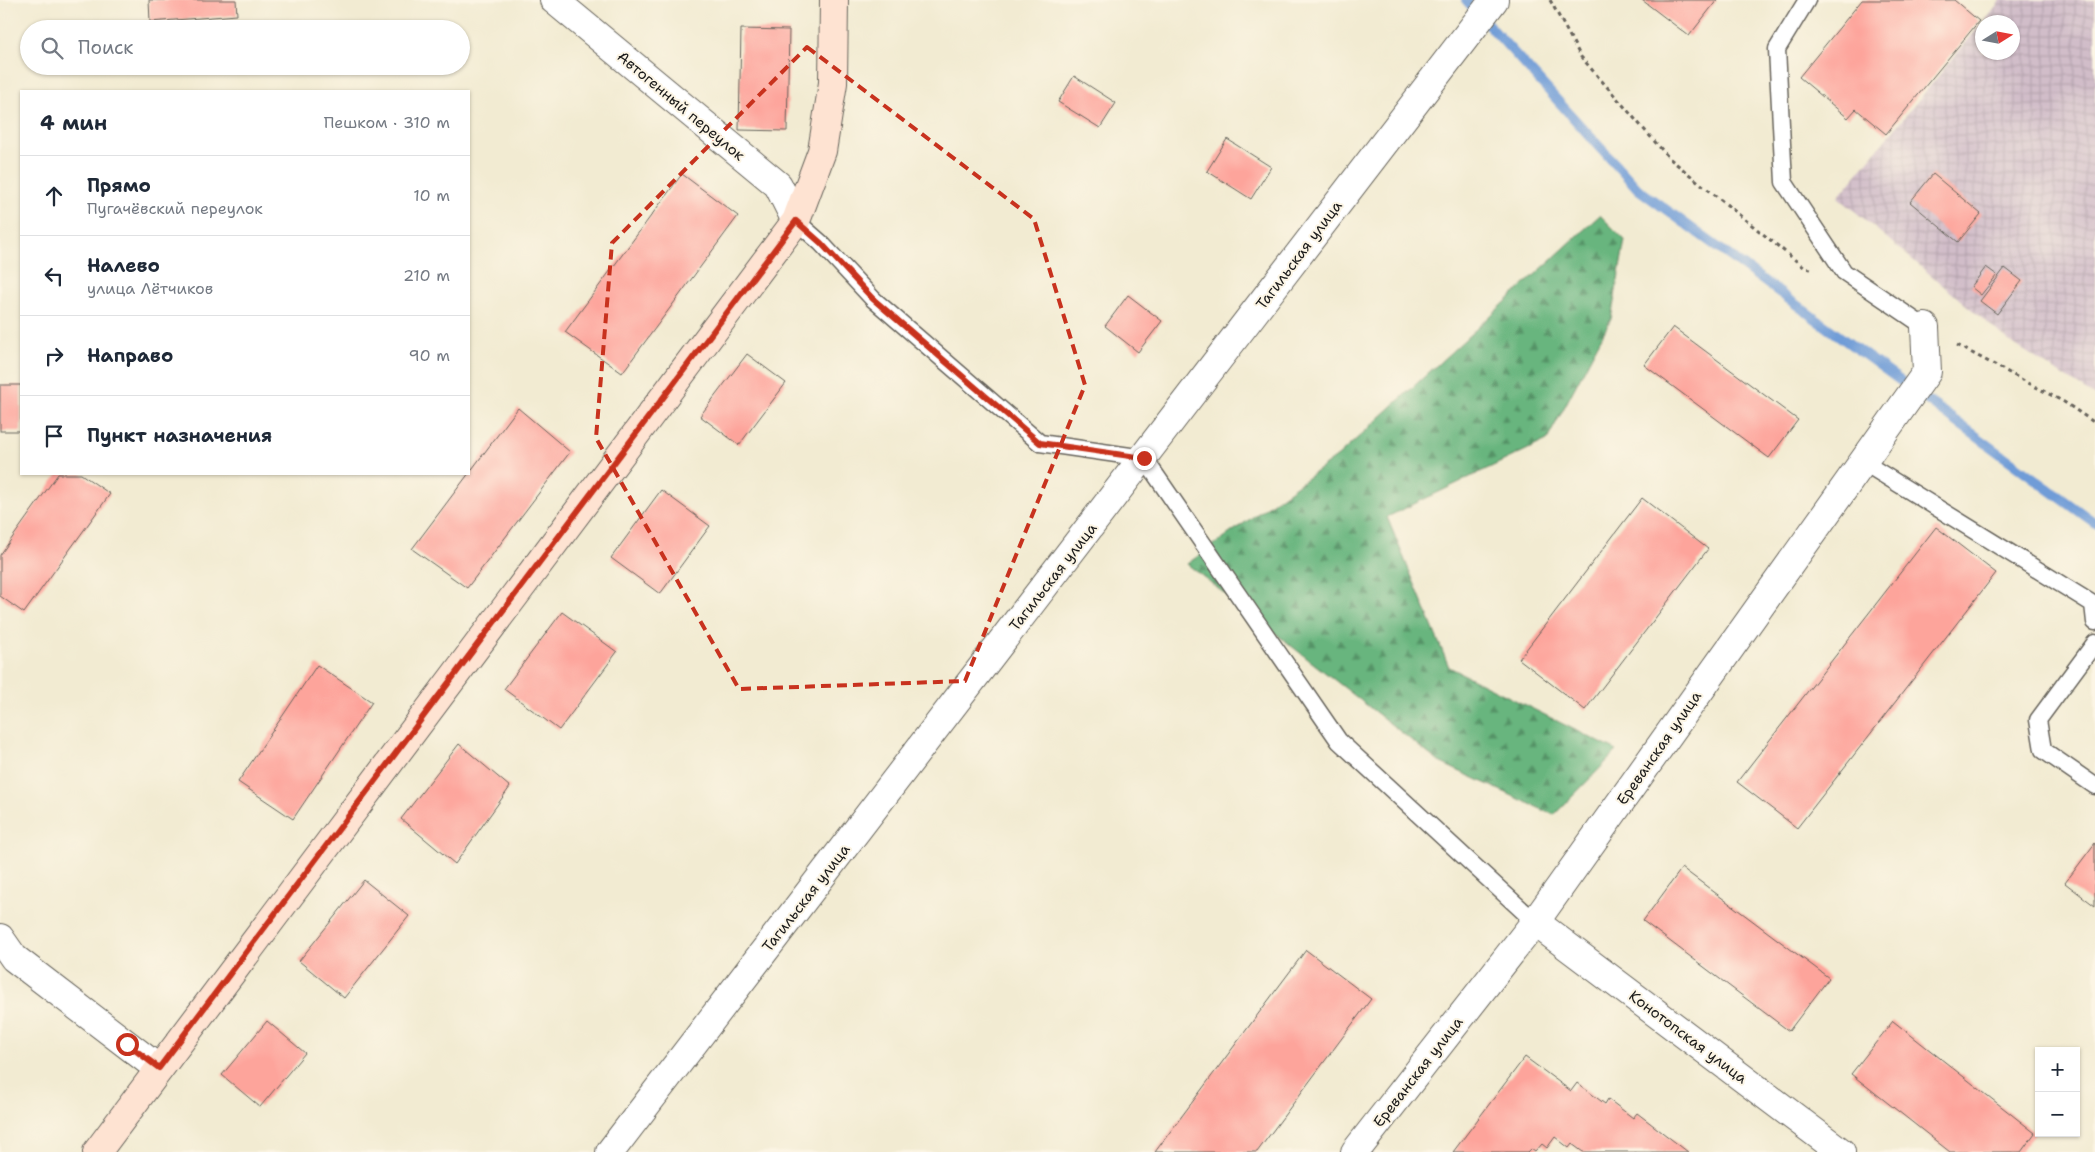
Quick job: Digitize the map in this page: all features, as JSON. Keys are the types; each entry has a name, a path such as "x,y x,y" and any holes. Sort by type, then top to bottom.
{"main road":[{"path":"97,1152 796,221 822,151 833,83 834,0"}],"street":[{"name":"Автогенный переулок","path":"554,0 778,185 796,221"},
{"name":"Тагильская улица","path":"610,1152 1494,0"},
{"name":"Ереванская улица","path":"1356,1152 1535,922 1927,372 1924,327"},
{"name":"Конотопская улица","path":"1535,922 1841,1152"},
{"path":"0,938 14,958 159,1068"}],"lane":[{"path":"1807,0 1777,49 1784,182 1844,272 1924,327"},
{"path":"796,221 821,243 873,299 1040,443 1144,458 1339,741 1535,922"},
{"path":"1863,462 2094,604 2095,622"},
{"path":"2095,643 2038,720 2043,750 2095,786"}],"path":[{"path":"1550,0 1581,57 1669,158 1805,268 1844,272"},
{"path":"1924,327 2064,402 2095,423"}],"highlighted area":[{"path":"807,47 1034,219 1085,385 965,681 739,689 596,438 612,243"}],"shaded area":[{"path":"2001,0 2095,0 2095,396 2009,341 1838,197 1975,31 1975,60 2020,60 2020,15 1989,15"}],"green space":[{"path":"1600,215 1625,240 1611,319 1547,440 1387,517 1449,667 1617,751 1554,815 1439,762 1187,564 1338,456"}],"building":[{"path":"149,0 236,0 237,15 150,20"},
{"path":"1642,0 1717,0 1689,36"},
{"path":"1862,0 1954,0 1975,18 1975,26 1886,134 1856,109 1848,118 1799,77"},
{"path":"741,29 789,30 787,131 739,130"},
{"path":"1074,76 1116,103 1100,128 1058,102"},
{"path":"1227,139 1271,167 1251,199 1207,171"},
{"path":"682,174 738,216 622,373 565,332"},
{"path":"1933,174 1981,214 1958,242 1910,202"},
{"path":"1986,267 1997,275 1981,295 1971,287"},
{"path":"2005,268 2022,281 1997,314 1980,301"},
{"path":"1128,295 1162,321 1138,352 1105,326"},
{"path":"1673,327 1798,420 1769,458 1644,365"},
{"path":"747,354 786,383 739,445 700,416"},
{"path":"0,385 20,385 20,431 0,431"},
{"path":"518,408 570,452 467,588 412,549 468,475 470,475 470,472"},
{"path":"57,475 82,475 110,494 24,613 0,596 0,555"},
{"path":"661,490 710,526 660,594 611,558"},
{"path":"1642,498 1708,549 1585,710 1519,659"},
{"path":"1936,527 1996,573 1797,828 1737,782"},
{"path":"562,612 617,652 559,730 504,689"},
{"path":"317,665 372,702 293,819 238,782"},
{"path":"459,744 510,787 455,864 401,819"},
{"path":"2095,843 2095,906 2065,883"},
{"path":"1682,868 1829,978 1789,1031 1643,921"},
{"path":"364,880 409,916 344,998 299,961"},
{"path":"1306,950 1371,999 1257,1152 1155,1152"},
{"path":"267,1021 305,1053 260,1107 222,1075"},
{"path":"1893,1021 2035,1133 2021,1152 1950,1152 1851,1074"},
{"path":"1525,1057 1571,1091 1577,1083 1605,1104 1608,1099 1633,1118 1637,1113 1688,1152 1583,1152 1572,1144 1569,1148 1555,1137 1547,1148 1542,1144 1535,1152 1531,1149 1528,1152 1453,1152"}],"waterway":[{"path":"1466,0 1638,189 2095,523"}],"route":[{"path":"127,1044 159,1068 796,221 821,243 873,299 1040,443 1144,458"}]}
